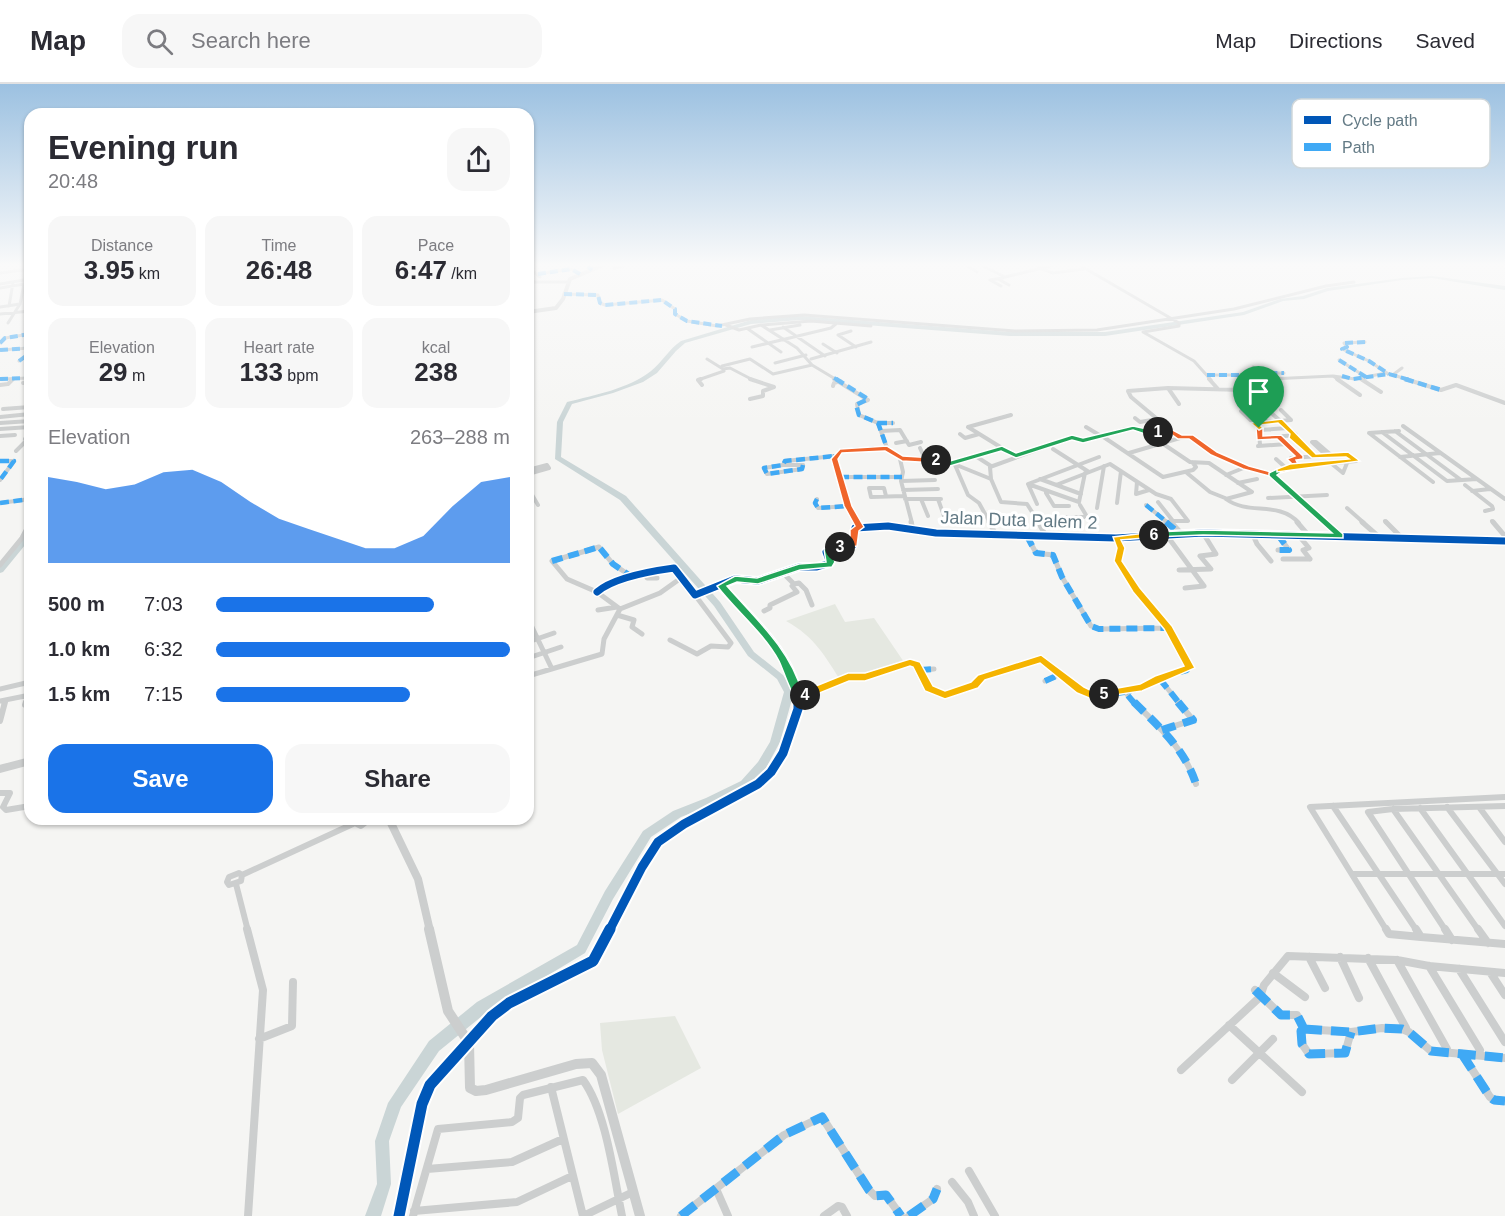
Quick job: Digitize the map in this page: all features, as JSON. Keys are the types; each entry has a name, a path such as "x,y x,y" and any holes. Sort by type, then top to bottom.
{"street":[{"path":"8,323 11,319"},
{"path":"684,319 713,326 727,326 748,319"},
{"path":"853,319 1021,332 1102,330 1180,319"},
{"path":"1174,320 1179,323 1179,326 1143,332 1190,358 1218,389"},
{"path":"727,326 735,330 764,324 811,321 871,326"},
{"path":"776,323 825,356"},
{"path":"752,347 836,326 837,323"},
{"path":"764,324 811,359 812,365"},
{"path":"772,329 800,325"},
{"path":"828,328 856,347"},
{"path":"747,329 781,352"},
{"path":"838,335 851,331"},
{"path":"0,343 7,338 24,335"},
{"path":"811,359 871,342"},
{"path":"1365,342 1344,343 1347,347 1342,350 1369,361 1391,374 1441,390 1456,385 1505,402"},
{"path":"823,344 837,353"},
{"path":"0,350 24,348"},
{"path":"775,363 806,355"},
{"path":"19,361 24,357"},
{"path":"707,359 721,368 730,368 761,384 774,387 763,392 763,396 750,399"},
{"path":"721,368 751,359 773,374 812,365 868,400 856,405 860,416 878,423 893,423"},
{"path":"1339,360 1366,377"},
{"path":"1180,438 1131,397 1128,391 1168,388 1281,390 1253,367"},
{"path":"702,385 699,380 722,372 721,368"},
{"path":"1268,379 1333,376 1360,378 1391,374 1402,368"},
{"path":"1207,375 1284,373"},
{"path":"1333,376 1360,395"},
{"path":"0,385 7,385 13,378"},
{"path":"0,379 24,378"},
{"path":"1360,378 1381,392"},
{"path":"761,384 772,380"},
{"path":"833,386 834,383 840,381"},
{"path":"1168,388 1179,404"},
{"path":"3,410 24,408"},
{"path":"1254,410 1267,422"},
{"path":"1260,438 1296,435 1268,410"},
{"path":"1254,423 1292,420 1281,410"},
{"path":"1241,411 1260,430 1258,446 1287,444"},
{"path":"0,417 24,415"},
{"path":"1011,415 969,427 1016,456"},
{"path":"1144,416 1149,420"},
{"path":"1135,417 1140,422 1158,419"},
{"path":"0,423 24,421"},
{"path":"878,423 887,448 902,458 954,464 991,478"},
{"path":"1086,427 1163,477 1195,468 1192,462"},
{"path":"991,466 1072,437 1083,440 1133,428 1148,433 1192,462 1209,463 1232,473"},
{"path":"1260,430 1288,428"},
{"path":"0,429 24,429"},
{"path":"1399,429 1427,454 1462,480"},
{"path":"1433,482 1369,433 1399,429 1440,453 1505,499"},
{"path":"880,430 904,431 905,440 909,445 921,442"},
{"path":"1148,433 1169,430"},
{"path":"1382,432 1447,481 1477,479"},
{"path":"960,434 971,442"},
{"path":"965,438 979,434"},
{"path":"0,436 15,435"},
{"path":"896,443 913,436"},
{"path":"1292,436 1314,456"},
{"path":"1129,453 1190,437 1214,454 1244,468"},
{"path":"1279,437 1301,457"},
{"path":"16,451 24,444"},
{"path":"783,465 801,464 803,468 767,474 764,468 783,465 784,461 835,456 842,451 887,448"},
{"path":"920,448 925,459"},
{"path":"954,464 1002,448"},
{"path":"1053,449 1087,472"},
{"path":"1400,457 1440,453"},
{"path":"1272,474 1298,466 1356,461 1348,454 1290,459 1298,466"},
{"path":"697,594 735,579 753,581 805,566 817,567 830,564 826,552 828,550 854,544 855,530 860,527 848,506 835,456"},
{"path":"977,457 991,466"},
{"path":"1029,486 1040,479 1099,457"},
{"path":"902,458 900,460 903,472 901,479 913,529"},
{"path":"1219,459 1244,468 1272,474 1340,536"},
{"path":"1276,459 1286,468"},
{"path":"0,461 14,461 0,480"},
{"path":"1209,463 1251,493 1225,498"},
{"path":"1331,464 1343,473 1347,463"},
{"path":"954,464 968,495 980,503 995,533"},
{"path":"1056,485 1110,464 1149,490 1171,500 1188,520 1173,521"},
{"path":"991,466 991,478 1002,503 1026,504 1046,536"},
{"path":"1097,508 1104,466"},
{"path":"1226,475 1244,468"},
{"path":"1117,503 1121,471"},
{"path":"1029,486 1079,502 1087,472"},
{"path":"1187,472 1202,483 1210,493 1225,498 1231,503 1279,510 1302,524 1309,536"},
{"path":"840,477 935,480"},
{"path":"873,478 876,488"},
{"path":"1040,479 1081,494"},
{"path":"1238,483 1257,479"},
{"path":"1137,482 1136,494 1149,490"},
{"path":"1465,485 1492,506 1493,509 1485,511"},
{"path":"1029,486 1048,494 1054,506 1071,508 1077,518"},
{"path":"1029,486 1037,504"},
{"path":"886,496 884,488 868,488 871,497 939,499 944,516"},
{"path":"903,490 938,489"},
{"path":"1472,490 1490,489"},
{"path":"1268,498 1328,495"},
{"path":"921,499 928,516"},
{"path":"1051,499 1061,499"},
{"path":"0,503 24,500"},
{"path":"817,500 815,503 818,508 848,506"},
{"path":"1156,503 1173,521"},
{"path":"1034,517 1077,518 1086,515 1080,505"},
{"path":"1146,505 1180,533"},
{"path":"1347,508 1378,536"},
{"path":"1173,521 1170,521 1180,533"},
{"path":"1385,521 1401,537"},
{"path":"1492,521 1505,536"},
{"name":"Jalan Duta Palem 2","path":"860,527 888,526 936,533 1116,538 1203,532 1505,541"},
{"path":"1179,570 1210,570 1200,556 1216,555 1203,532"},
{"path":"1165,533 1204,587 1185,588"},
{"path":"0,565 24,534"},
{"path":"1253,535 1257,544 1271,561"},
{"path":"1278,535 1289,550 1278,550"},
{"path":"1027,536 1035,552 1053,555 1062,577 1091,627 1099,629 1168,628"},
{"path":"1283,559 1310,559 1303,550 1310,548 1299,536"},
{"path":"1116,538 1121,548 1118,561 1136,590 1168,628 1190,668 1125,692"},
{"path":"632,577 613,564 598,546 552,561 567,579 597,592 634,620 632,627 642,634"},
{"path":"1287,552 1292,559"},
{"path":"597,592 604,585 644,572 674,568 697,594 731,643 728,647 711,646 698,654 670,640"},
{"path":"644,572 647,578 657,578"},
{"path":"783,573 794,584 804,587 812,605"},
{"path":"598,610 618,610 660,593 681,578"},
{"path":"764,611 771,608 770,605 797,592 792,586 794,584"},
{"path":"399,1216 422,1104 435,1079 492,1016 509,1003 597,957 642,867 658,842 684,824 749,790 771,772 791,732 798,697 793,678 776,647 721,586"},
{"path":"534,673 602,654 604,639 618,610"},
{"path":"534,632 551,668"},
{"path":"534,640 554,633"},
{"path":"534,656 561,647"},
{"path":"798,697 848,677 865,677 909,663 916,664 929,688 943,695 974,685 981,677 1041,659 1076,687 1094,696 1119,690 1125,692 1162,730 1193,772 1196,784"},
{"path":"551,668 568,661"},
{"path":"920,670 934,669"},
{"path":"1045,681 1061,674"},
{"path":"1159,678 1193,719 1162,730"},
{"path":"0,688 24,683"},
{"path":"0,721 2,701 24,696"},
{"path":"0,769 24,763"},
{"path":"0,793 10,793 3,807 6,810 24,807"},
{"path":"1505,797 1310,807 1389,934 1505,944"},
{"path":"1333,806 1421,937"},
{"path":"1452,940 1368,812 1393,809 1505,806"},
{"path":"1447,807 1502,874 1505,884"},
{"path":"1479,807 1505,842"},
{"path":"1420,808 1505,926"},
{"path":"1393,809 1488,943"},
{"path":"248,1216 263,990 236,884 242,879 242,875 347,825"},
{"path":"391,825 398,843 410,860 418,879 448,1013 468,1041 469,1084 473,1091 576,1064 592,1063 601,1075 640,1216"},
{"path":"1352,874 1502,874"},
{"path":"1181,1070 1229,1024 1288,956 1397,960 1429,966 1505,973"},
{"path":"1309,957 1325,988"},
{"path":"1340,957 1359,998"},
{"path":"1368,958 1406,1028"},
{"path":"1397,960 1447,1049"},
{"path":"1429,966 1480,1050"},
{"path":"1460,969 1505,1042"},
{"path":"1490,972 1505,995"},
{"path":"1273,973 1305,996"},
{"path":"259,1039 292,1026 294,982"},
{"path":"1258,993 1281,1015 1297,1015 1304,1029"},
{"path":"1229,1024 1302,1092"},
{"path":"1304,1029 1351,1032 1382,1028 1402,1029 1431,1051 1504,1059"},
{"path":"1304,1029 1300,1035 1306,1052 1312,1054 1345,1053 1351,1032"},
{"path":"1232,1080 1273,1039"},
{"path":"1462,1054 1490,1097 1494,1100 1505,1101"},
{"path":"572,1176 517,1202 453,1212 413,1213 428,1169 437,1130 514,1122 518,1118 521,1096 578,1080 588,1083 597,1109 622,1216"},
{"path":"551,1087 583,1216 633,1192"},
{"path":"681,1216 696,1199 729,1178 780,1138 800,1125 822,1117 868,1190 875,1196 886,1195 902,1216"},
{"path":"428,1169 512,1162 563,1139"},
{"path":"969,1171 995,1216"},
{"path":"952,1182 968,1202 974,1216"},
{"path":"909,1216 933,1199 937,1190"},
{"path":"717,1191 728,1216"},
{"path":"825,1216 838,1206 847,1216"}],"shaded area":[{"path":"835,604 845,622 874,618 906,665 842,683 812,641 786,621"},
{"path":"675,1016 701,1068 618,1114 602,1050 600,1023"}],"waterway":[{"path":"373,1216 384,1184 382,1141 395,1103 434,1046 482,1007 581,949 609,895 647,834 677,814 745,784 762,765 775,742 789,692 780,677 751,654 717,604 623,498 557,458 560,422 569,403 611,392 641,380 655,371 683,342 751,322 790,319"},
{"path":"811,319 1010,334 1105,334 1205,319"},
{"path":"0,570 24,541"}],"marked path":[{"path":"683,319 722,326"},
{"path":"0,343 5,338 24,335"},
{"path":"1365,342 1344,343 1347,347 1342,349 1369,361 1389,374"},
{"path":"0,350 24,348"},
{"path":"19,361 24,357"},
{"path":"1339,360 1366,377"},
{"path":"1264,375 1261,373 1284,373"},
{"path":"1342,376 1353,379 1389,374 1441,390"},
{"path":"1207,375 1263,375"},
{"path":"0,379 24,378"},
{"path":"834,378 868,399 856,405 859,415 878,423 887,448 841,451 835,456 848,506 860,527"},
{"path":"878,423 893,423"},
{"path":"887,448 901,458"},
{"path":"803,465 802,469 767,474 764,468 783,465 785,461 835,456"},
{"path":"0,461 14,461 0,480"},
{"path":"840,477 902,477"},
{"path":"817,499 815,503 818,508 848,506"},
{"path":"0,503 24,500"},
{"path":"1146,505 1179,533"},
{"path":"1278,535 1289,550 1278,550"},
{"path":"1027,536 1036,553 1053,555 1062,577 1091,626 1099,629 1168,628"},
{"path":"1116,538 1121,548 1118,561 1122,568 1136,590 1168,628 1189,665 1187,670 1159,678 1193,720 1162,730"},
{"path":"552,561 599,547 613,564 632,577"},
{"path":"798,697 848,677 865,677 910,663 916,664 929,688 945,695 974,685 982,677 1041,659 1078,688 1092,695 1125,692"},
{"path":"920,670 934,669"},
{"path":"1045,681 1061,674"},
{"path":"1159,678 1142,687 1125,692 1176,746 1192,770 1196,784"},
{"path":"1255,990 1281,1015 1297,1015 1304,1029"},
{"path":"1304,1029 1351,1032 1382,1028 1402,1029 1409,1032 1431,1051 1505,1058"},
{"path":"1304,1029 1301,1031 1301,1040 1309,1054 1345,1053 1351,1032"},
{"path":"1462,1054 1490,1097 1494,1100 1505,1101"},
{"path":"681,1216 698,1200 729,1179 784,1135 796,1127 822,1117 869,1190 875,1196 886,1195 901,1216"},
{"path":"909,1216 933,1199 937,1189"}],"cycle path":[{"path":"597,592 605,585 644,572 674,568 695,595 735,579 758,581 799,567 817,567 830,563 826,552 853,545 855,528 888,526 936,533 1116,538 1203,533 1505,541"},
{"path":"399,1216 422,1104 430,1085 443,1069 492,1016 509,1003 593,961 642,867 658,842 684,824 758,784 771,772 783,753 798,709 798,697 793,678 769,637 721,586"}],"route":[{"path":"1259,428 1254,423 1280,421 1296,435 1292,436 1314,456 1348,454 1356,461 1356,462 1298,466 1290,467 1272,474 1340,536 1203,532 1116,538 1121,548 1118,561 1122,568 1136,590 1168,628 1179,651 1190,665 1190,669 1159,678 1148,685 1125,692 1119,690 1094,696 1076,687 1041,659 981,677 974,685 943,695 929,688 917,665 910,663 861,678 848,677 798,697 793,678 776,647 721,586 735,579 758,581 799,567 829,565 826,552 828,550 854,544 855,528 860,527 848,506 835,459 835,456 842,451 887,448 902,458 922,458 950,464 1002,448 1016,456 1072,437 1083,440 1136,428 1148,433 1169,430 1180,438 1190,437 1214,454 1246,467 1272,474 1298,466 1290,459 1301,457 1279,437 1260,438 1259,428"}]}
